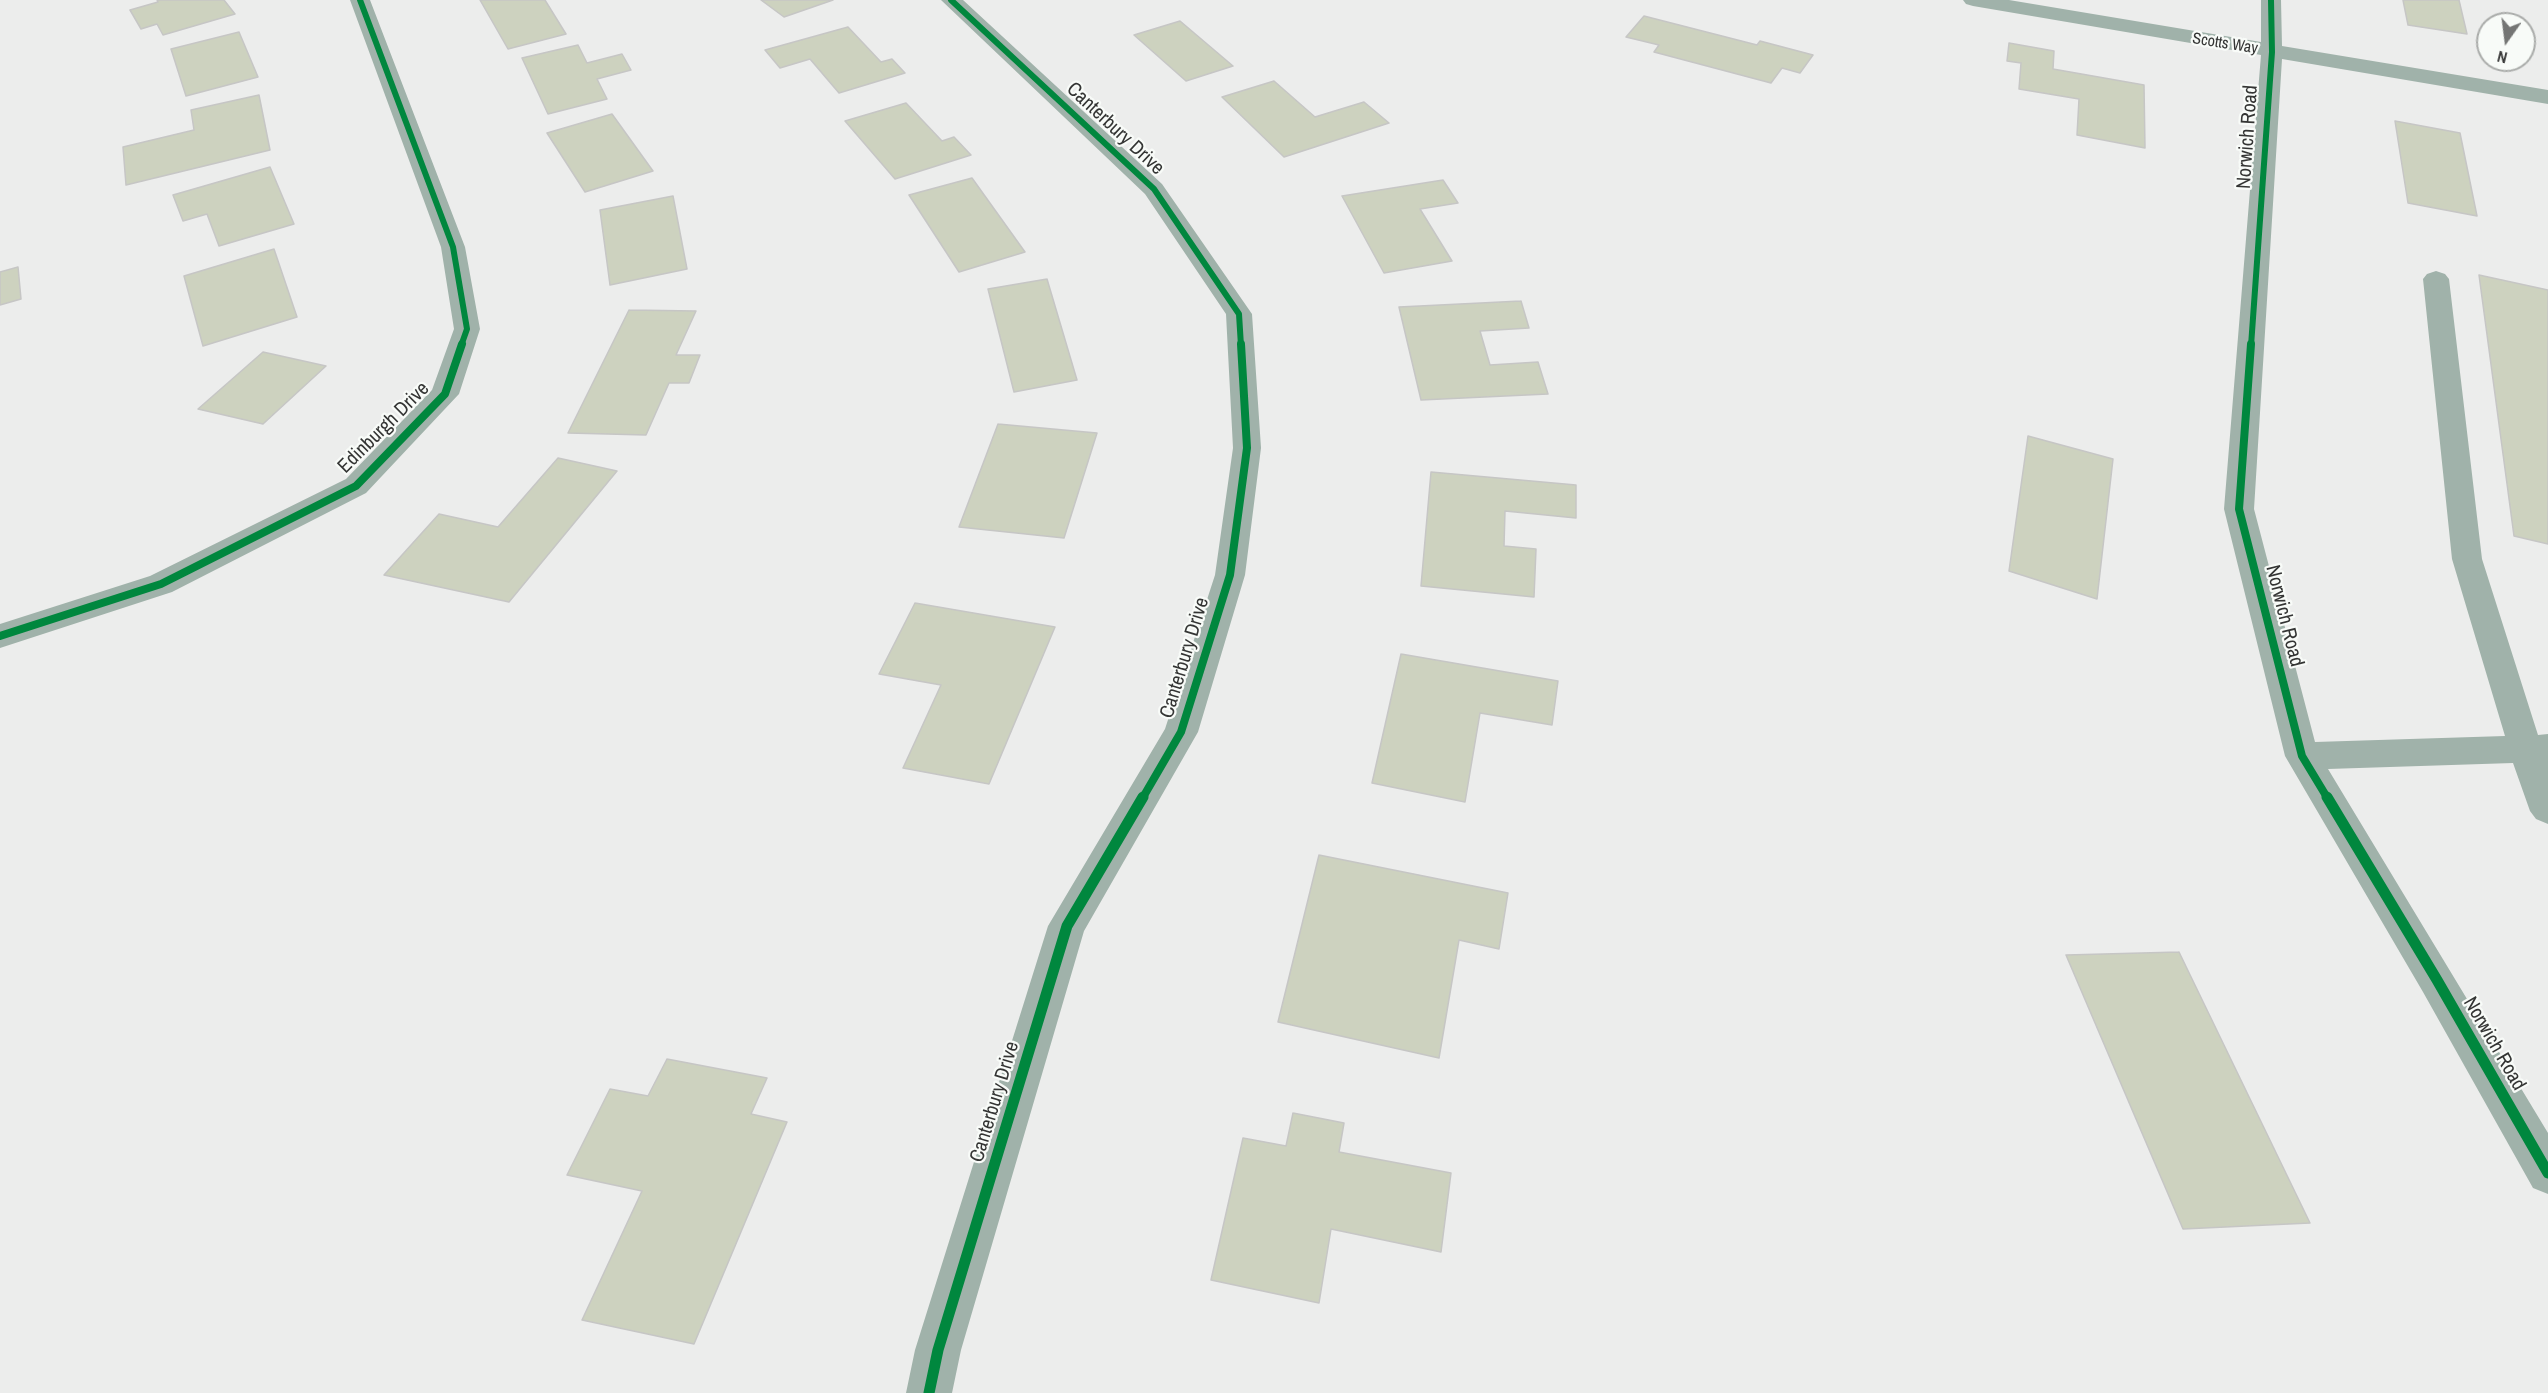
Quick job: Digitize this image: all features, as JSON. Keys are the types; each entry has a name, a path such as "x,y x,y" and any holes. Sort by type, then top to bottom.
{"street":[{"name":"Edinburgh Drive","path":"0,636 162,584 356,486 445,394 467,329 453,248 360,0"},
{"name":"Canterbury Drive","path":"929,1393 938,1350 1067,926 1181,732 1230,575 1247,448 1239,314 1154,189 951,0"},
{"name":"Scotts Way","path":"1973,0 2548,97"},
{"name":"Norwich Road","path":"2271,0 2272,52 2239,509 2302,756 2437,980 2548,1173"},
{"path":"2436,279 2467,559 2538,748 2542,801 2548,809"},
{"path":"2302,756 2538,748"}],"building":[{"path":"157,0 224,0 235,14 163,35 157,24 141,29 130,10 158,2"},
{"path":"480,0 545,0 566,34 508,49"},
{"path":"761,0 833,0 784,17"},
{"path":"2403,0 2459,0 2467,34 2408,25"},
{"path":"1644,16 1757,45 1760,41 1813,55 1800,73 1782,68 1771,83 1654,52 1659,45 1626,37"},
{"path":"1180,21 1233,66 1186,81 1134,35"},
{"path":"848,27 881,62 892,59 905,73 839,93 810,59 780,68 765,50"},
{"path":"239,32 258,77 186,96 171,49"},
{"path":"2009,43 2054,51 2053,69 2144,85 2145,148 2077,135 2079,99 2019,89 2021,63 2007,61"},
{"path":"578,45 587,63 622,54 631,70 597,79 607,99 548,114 522,58"},
{"path":"1274,81 1315,117 1364,102 1389,123 1284,157 1222,97"},
{"path":"259,95 270,150 126,185 123,147 194,130 191,110"},
{"path":"906,103 942,141 954,137 971,155 895,179 845,121"},
{"path":"612,114 653,171 585,192 547,133"},
{"path":"2395,121 2460,133 2477,216 2408,203"},
{"path":"270,167 294,224 219,246 207,214 183,221 173,195"},
{"path":"972,178 1025,252 959,272 909,195"},
{"path":"1443,180 1458,203 1420,209 1452,261 1384,273 1342,196"},
{"path":"673,196 687,269 610,285 600,210"},
{"path":"274,249 297,317 203,346 184,276"},
{"path":"18,267 21,299 0,305 0,272"},
{"path":"2479,275 2548,290 2548,544 2514,536"},
{"path":"1047,279 1077,380 1014,392 988,289"},
{"path":"1521,301 1529,328 1480,331 1490,365 1538,362 1548,394 1421,400 1399,307"},
{"path":"629,310 696,311 676,355 700,355 689,383 669,383 646,435 568,433"},
{"path":"263,352 326,366 263,424 198,409"},
{"path":"998,424 1097,433 1064,538 959,527"},
{"path":"2028,436 2113,459 2097,599 2009,571"},
{"path":"558,458 617,471 509,602 384,575 439,514 498,527"},
{"path":"1431,472 1576,485 1576,518 1505,511 1504,546 1536,549 1534,597 1421,586"},
{"path":"915,603 1055,627 989,784 903,768 941,685 879,674"},
{"path":"1401,654 1558,681 1552,725 1480,713 1465,802 1372,783"},
{"path":"1319,855 1508,893 1499,949 1459,940 1439,1058 1278,1022"},
{"path":"2179,952 2310,1223 2183,1229 2066,955"},
{"path":"667,1059 767,1078 751,1114 787,1122 694,1344 582,1320 642,1191 567,1175 610,1089 648,1096"},
{"path":"1293,1113 1344,1123 1339,1152 1451,1173 1441,1252 1331,1229 1319,1303 1211,1280 1243,1138 1286,1146"}],"cycle path":[{"path":"0,636 161,584 356,486 445,394 467,329 453,247 360,0"},
{"path":"929,1393 938,1350 1067,926 1181,732 1230,575 1247,448 1239,314 1154,189 951,0"},
{"path":"2271,0 2272,52 2239,509 2302,756 2437,980 2548,1173"}]}
